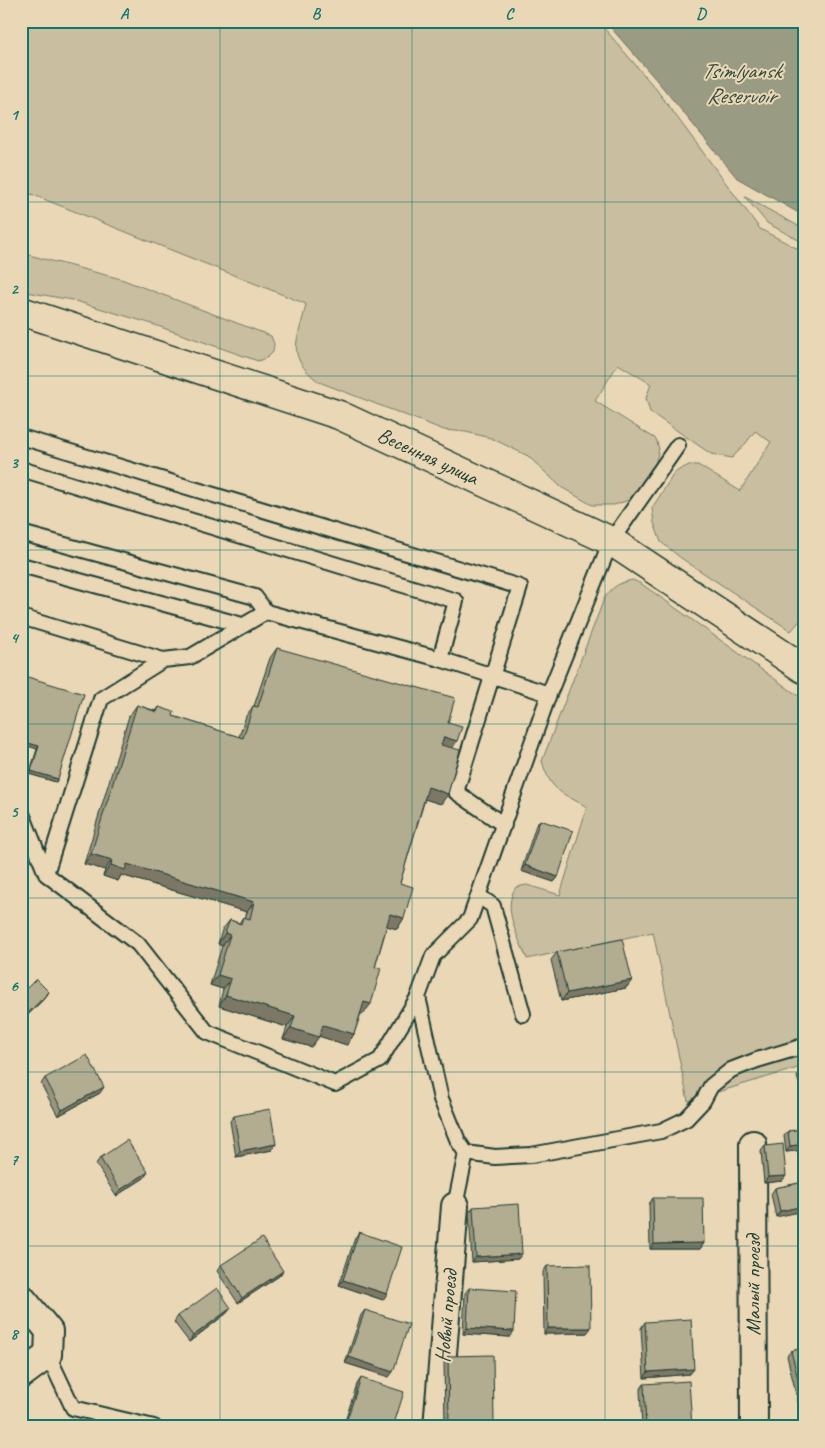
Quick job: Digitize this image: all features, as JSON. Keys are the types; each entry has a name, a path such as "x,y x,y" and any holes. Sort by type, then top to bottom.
{"street":[{"name":"Весенняя улица","path":"22,313 340,415 611,541 804,669"},
{"name":"Малый проезд","path":"753,1144 754,1427"},
{"name":"Новый проезд","path":"437,1427 455,1206"},
{"path":"21,1297 49,1331 48,1355 21,1375"}],"lane":[{"path":"21,438 520,587 456,792 504,826"},
{"path":"21,811 46,874 138,944 207,1032 335,1084 380,1060 418,997 433,956 470,919 549,694 611,541 678,446"},
{"path":"21,470 456,601 440,659"},
{"path":"21,533 255,597 266,612 440,659 549,694"},
{"path":"21,565 242,626"},
{"path":"21,617 163,660 190,657 266,612"},
{"path":"46,874 101,699 163,660"},
{"path":"479,896 493,906 523,1014"},
{"path":"418,997 441,1099 458,1141 466,1153 455,1206"},
{"path":"398,1031 408,1025 417,1026 427,1038"},
{"path":"466,1153 495,1157 531,1155 661,1131 686,1119 703,1101 710,1086 731,1070 804,1046"},
{"path":"48,1355 73,1408 108,1421 154,1427"}],"shaded area":[{"path":"35,21 598,21 656,89 760,229 804,252 804,616 791,631 681,558 661,542 654,523 652,508 675,472 689,465 698,465 740,491 771,442 755,431 732,458 711,454 650,412 646,398 651,384 618,364 595,401 656,439 659,449 655,465 644,484 629,500 614,505 592,505 561,487 528,456 491,438 466,432 444,430 319,382 308,372 297,355 296,346 306,304 21,190 21,22 31,24"},
{"path":"745,197 804,229 804,243 767,223"},
{"path":"21,253 121,279 271,336 274,344 273,352 268,357 258,361 149,323 72,300 21,291"},
{"path":"633,580 643,585 804,700 804,1066 688,1101 653,932 527,959 516,933 510,904 516,887 527,885 560,895 587,807 564,794 553,785 542,761 604,599 616,586"}],"water":[{"name":"Tsimlyansk Reservoir","path":"605,21 804,21 804,216 737,178"}],"building":[{"path":"277,648 455,698 448,723 462,727 457,741 444,737 441,745 460,750 448,794 428,787 400,883 413,887 404,918 390,914 375,967 381,968 371,1004 364,1002 354,1034 323,1025 319,1037 291,1028 295,1016 226,995 231,979 218,975 230,935 225,933 230,920 241,924 243,917 250,919 254,902 127,864 125,870 111,865 112,860 91,854 137,705 157,712 159,707 174,712 173,716 243,738 253,706 258,707"},
{"path":"21,675 84,694 58,779 31,771 39,746 21,741"},
{"path":"540,820 573,831 558,877 525,865"},
{"path":"622,939 632,980 567,993 557,952"},
{"path":"36,979 49,992 21,1020 21,984 26,989"},
{"path":"87,1055 104,1087 62,1110 45,1078"},
{"path":"270,1109 276,1144 240,1151 234,1116"},
{"path":"804,1129 804,1144 790,1146 788,1131"},
{"path":"127,1140 148,1172 120,1190 100,1158"},
{"path":"783,1144 786,1176 768,1177 765,1146"},
{"path":"804,1182 804,1206 780,1211 775,1188"},
{"path":"653,1198 703,1198 704,1243 654,1244"},
{"path":"519,1204 522,1254 476,1257 473,1207"},
{"path":"359,1232 402,1247 387,1294 343,1280"},
{"path":"262,1238 283,1271 242,1298 221,1265"},
{"path":"590,1265 591,1328 548,1328 547,1266"},
{"path":"217,1288 231,1308 193,1336 178,1316"},
{"path":"469,1288 516,1291 514,1331 467,1328"},
{"path":"365,1310 409,1324 393,1372 349,1357"},
{"path":"691,1319 694,1369 648,1372 645,1322"},
{"path":"804,1348 804,1403 791,1351"},
{"path":"493,1355 494,1425 449,1426 448,1356"},
{"path":"361,1378 404,1392 393,1427 349,1427 345,1425"},
{"path":"689,1381 692,1427 646,1427 644,1384"}]}
